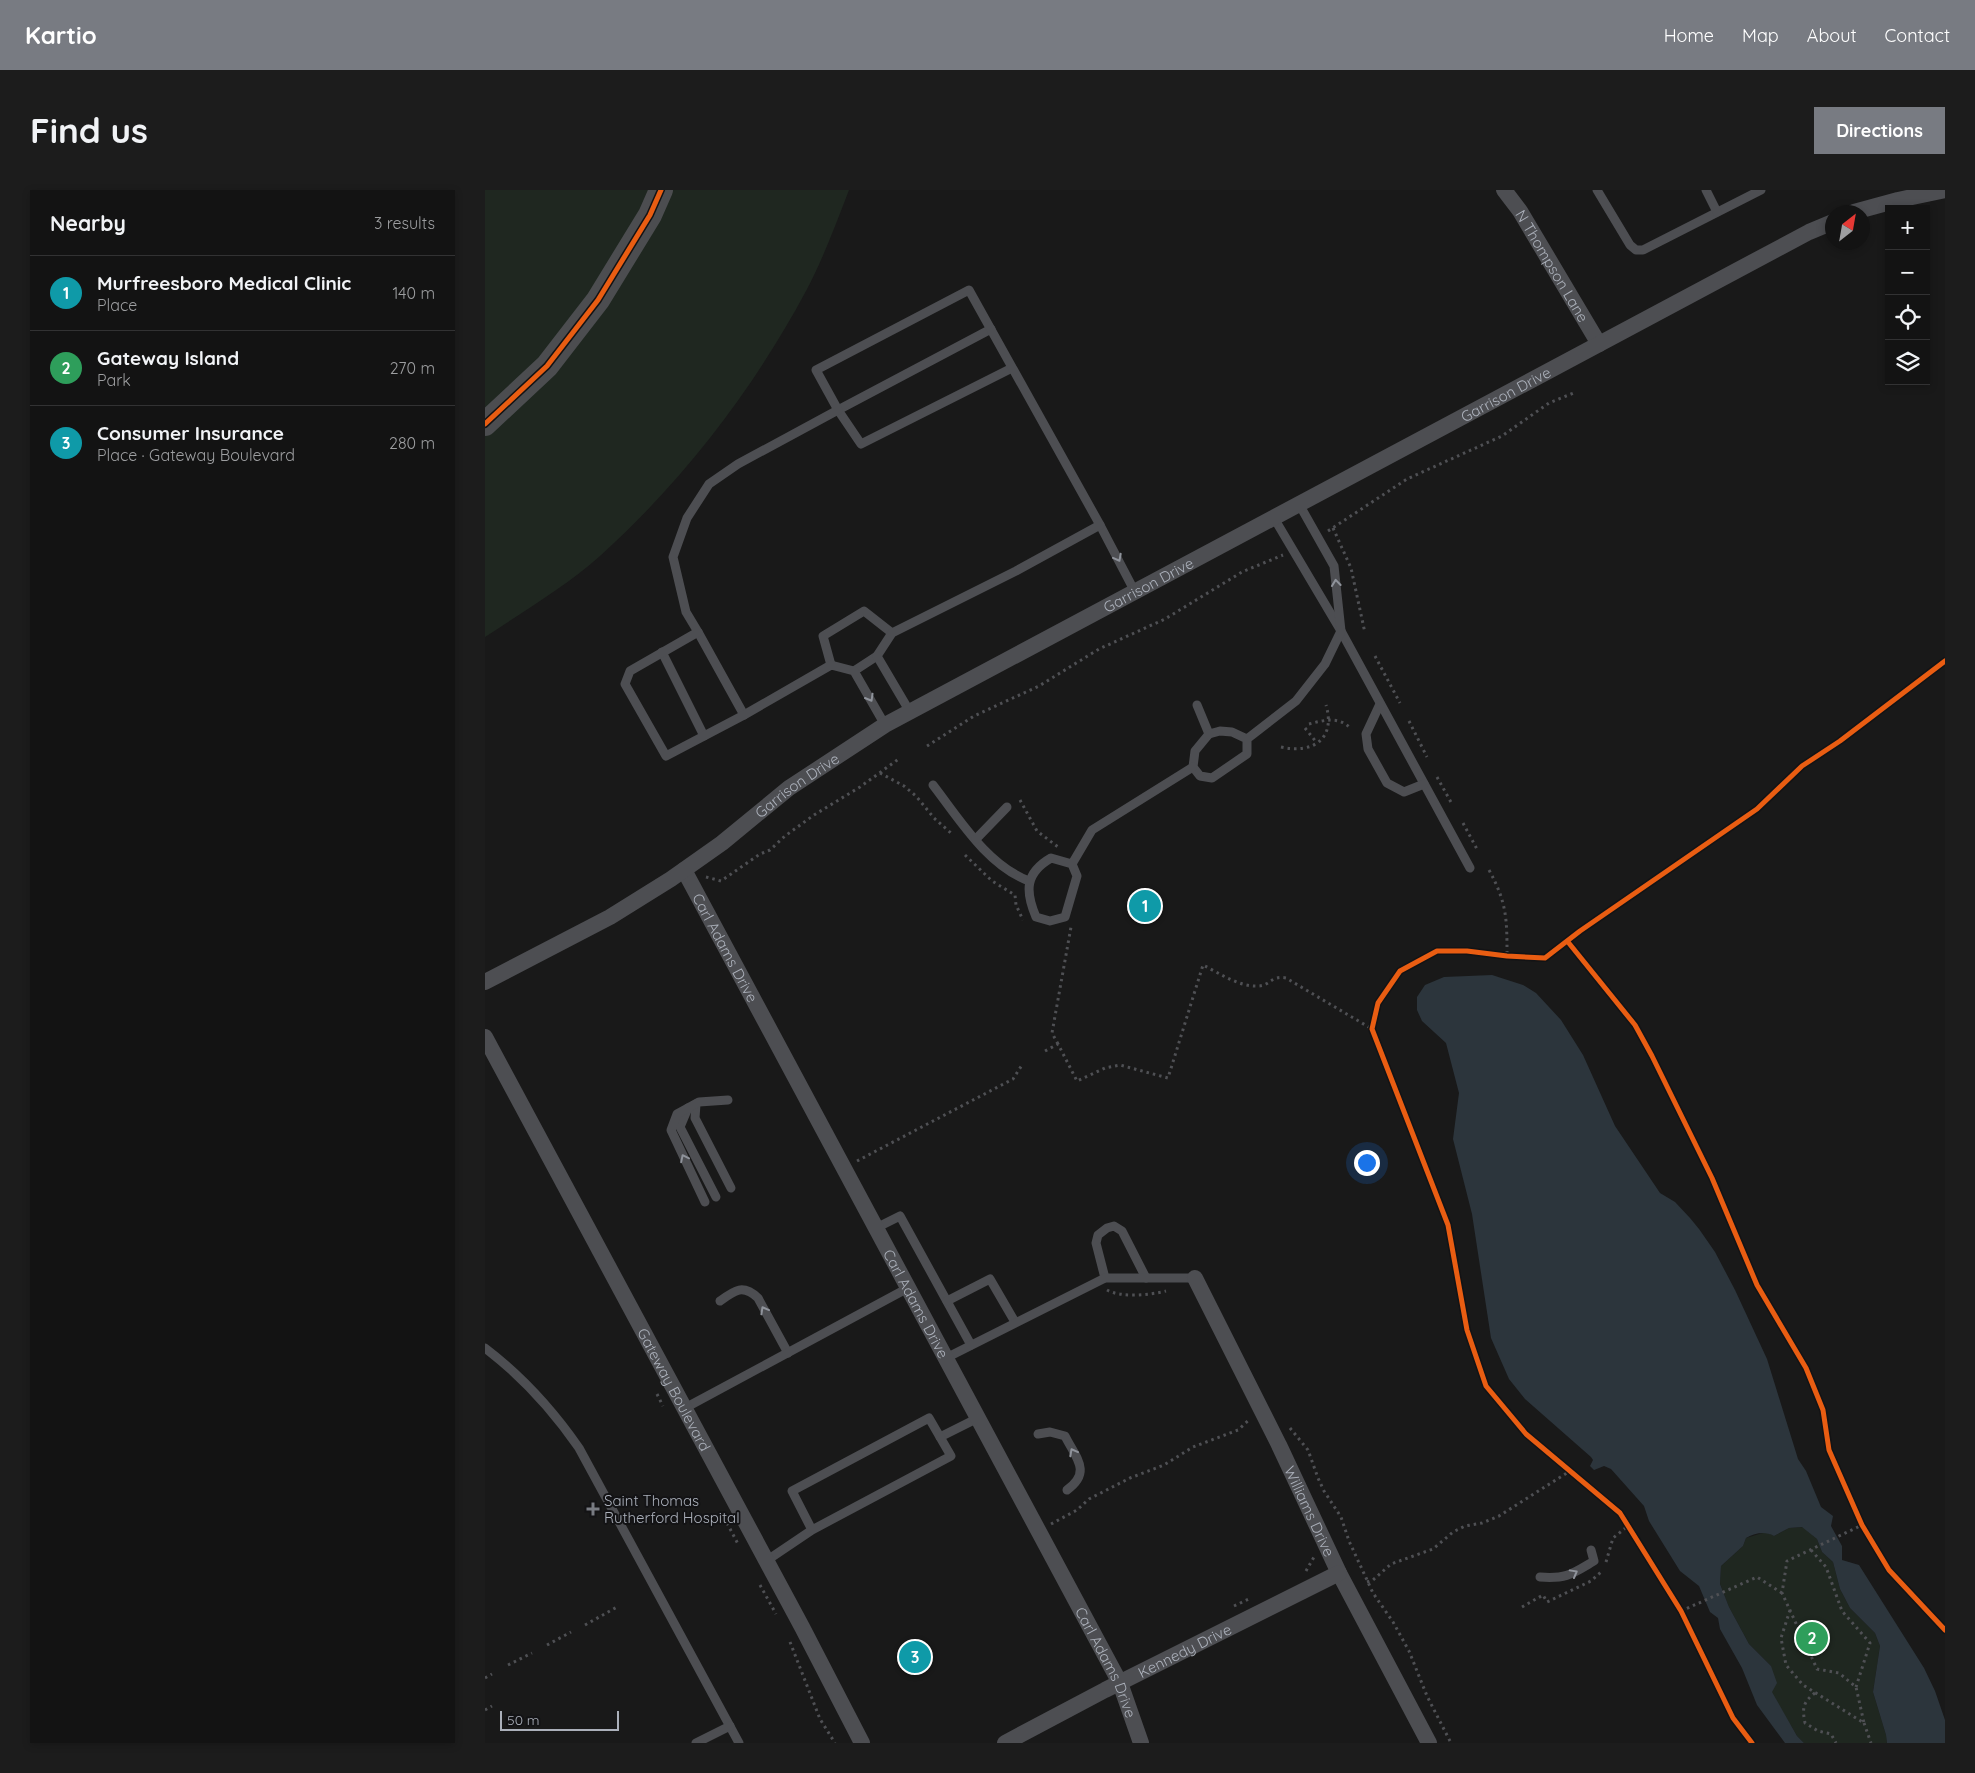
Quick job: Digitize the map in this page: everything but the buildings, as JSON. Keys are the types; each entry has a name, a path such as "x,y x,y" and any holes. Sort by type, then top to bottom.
{"main road":[{"path":"485,424 547,366 598,300 650,215 661,190"}],"street":[{"name":"N Thompson Lane","path":"1504,190 1520,211 1599,344"},
{"path":"1870,206 1897,195 1945,190"},
{"name":"Garrison Drive","path":"485,982 611,917 722,843 789,788 885,725 1809,232 1825,225"},
{"name":"Carl Adams Drive","path":"684,870 1120,1683 1141,1743"},
{"name":"Gateway Boulevard","path":"485,1037 685,1408 862,1743"},
{"name":"Williams Drive","path":"1195,1278 1279,1445 1339,1573 1429,1743"},
{"name":"Kennedy Drive","path":"1005,1743 1339,1573"}],"lane":[{"path":"1597,190 1630,245 1636,250 1643,250 1761,190"},
{"path":"1706,190 1717,212"},
{"path":"1012,368 861,444 838,410 816,370 969,290 1100,525 1135,592"},
{"path":"744,715 685,612 673,557 687,518 709,484 738,464 991,329"},
{"path":"1247,740 1296,701 1325,664 1341,631 1334,566 1299,504"},
{"path":"1274,518 1341,631 1470,868"},
{"path":"854,671 877,656 892,633 1016,571 1100,525"},
{"path":"831,664 823,636 865,611 892,633"},
{"path":"698,632 629,671 625,684 666,756 744,715 831,664 854,671 885,725"},
{"path":"663,652 704,736"},
{"path":"877,656 910,712"},
{"path":"1380,704 1366,734 1367,749 1387,783 1405,792 1424,784"},
{"path":"1197,706 1209,734"},
{"path":"1220,731 1232,732 1247,740 1247,754 1212,778 1200,776 1193,767 1195,751 1209,734 1220,731"},
{"path":"1072,864 1092,830 1193,767"},
{"path":"933,785 983,848 1016,875 1029,881"},
{"path":"976,839 1007,807"},
{"path":"1051,858 1072,864 1077,876 1065,917 1050,921 1036,917 1029,901 1029,881 1039,865 1051,858"},
{"path":"705,1202 671,1130 677,1114 699,1102 728,1100"},
{"path":"692,1106 695,1118 731,1188"},
{"path":"692,1106 680,1127 716,1196"},
{"path":"876,1228 900,1216 971,1345"},
{"path":"1105,1283 1096,1242 1098,1235 1107,1228 1114,1226 1122,1231 1146,1278"},
{"path":"945,1358 1015,1322 1105,1283 1146,1278 1195,1278"},
{"path":"947,1300 990,1279 1015,1322"},
{"path":"685,1408 908,1288"},
{"path":"719,1301 731,1292 742,1289 751,1292 758,1298 788,1353"},
{"path":"485,1348 528,1385 555,1414 579,1448 739,1743"},
{"path":"766,1561 812,1530 951,1456 929,1418 792,1491 812,1530"},
{"path":"940,1437 977,1418"},
{"path":"1038,1434 1050,1432 1065,1436 1081,1466 1078,1482 1067,1490"},
{"path":"1540,1577 1559,1578 1567,1576 1594,1561 1591,1550"},
{"path":"696,1743 730,1726"}],"path":[{"path":"1328,532 1407,480 1502,436 1549,403 1576,392"},
{"path":"1333,528 1351,568 1365,633"},
{"path":"927,746 974,716 1039,686 1099,649 1165,619 1243,572 1285,555"},
{"path":"1375,656 1399,703"},
{"path":"1281,747 1293,750 1306,749 1317,743 1327,729 1329,720 1327,705"},
{"path":"1309,724 1329,720 1343,722 1351,729"},
{"path":"1409,721 1427,757"},
{"path":"1305,728 1317,743"},
{"path":"684,870 721,881 760,854 770,850 785,836 827,806 880,773 900,758"},
{"path":"880,773 904,786 916,796 934,818 952,834"},
{"path":"1437,777 1452,804"},
{"path":"1020,800 1037,830 1044,838 1063,850"},
{"path":"1463,823 1478,851"},
{"path":"965,855 992,881 1015,895 1020,916 1025,924"},
{"path":"1489,870 1499,890 1507,918 1507,956"},
{"path":"1072,924 1052,1032 1077,1081 1105,1068 1120,1065 1168,1078 1203,965 1244,985 1259,986 1279,976 1286,978 1372,1029 1376,1038"},
{"path":"1499,955 1517,957"},
{"path":"1372,1029 1374,1020"},
{"path":"1045,1051 1058,1044"},
{"path":"855,1162 1013,1079 1022,1065"},
{"path":"1105,1283 1108,1291 1119,1295 1153,1294 1170,1290"},
{"path":"1048,1525 1077,1510 1089,1499 1130,1478 1164,1465 1193,1447 1238,1430 1250,1418 1254,1427"},
{"path":"1287,1423 1291,1431 1308,1450 1318,1478 1341,1517 1349,1541 1378,1602 1393,1622 1409,1650 1427,1696 1451,1743"},
{"path":"1563,1465 1577,1477"},
{"path":"1348,1590 1373,1580 1391,1564 1433,1549 1453,1532 1465,1526 1482,1523 1499,1516 1570,1471"},
{"path":"1859,1517 1867,1533"},
{"path":"1624,1520 1633,1533"},
{"path":"1782,1593 1787,1562 1863,1525"},
{"path":"1811,1550 1826,1567 1842,1611 1870,1643 1856,1687 1864,1723 1871,1743"},
{"path":"1301,1574 1307,1570 1314,1558 1313,1552"},
{"path":"1681,1611 1757,1577 1782,1593 1817,1668 1839,1673 1856,1687"},
{"path":"1231,1608 1259,1594"},
{"path":"1676,1603 1685,1620"},
{"path":"585,1625 617,1607"},
{"path":"1790,1610 1781,1638 1786,1665 1803,1685 1864,1723"},
{"path":"547,1645 571,1632"},
{"path":"508,1665 532,1653"},
{"path":"485,1678 493,1674"},
{"path":"1815,1693 1808,1698 1802,1711 1805,1723 1818,1731 1831,1734 1836,1743"},
{"path":"485,1710 492,1706"}],"shaded area":[{"path":"485,190 849,190 818,266 785,328 739,399 688,465 631,527 600,556 559,588 485,637"},
{"path":"1492,975 1523,985 1536,993 1561,1020 1583,1055 1615,1126 1660,1193 1675,1202 1690,1218 1715,1252 1767,1359 1798,1459 1806,1471 1821,1507 1833,1516 1831,1526 1842,1546 1842,1560 1859,1565 1924,1668 1935,1691 1945,1720 1945,1743 1887,1743 1873,1692 1880,1646 1875,1633 1850,1608 1840,1589 1833,1562 1822,1552 1817,1539 1802,1527 1789,1528 1774,1536 1760,1533 1746,1538 1743,1546 1721,1566 1720,1584 1729,1607 1749,1644 1771,1666 1777,1683 1772,1692 1797,1736 1804,1743 1785,1743 1757,1705 1742,1668 1720,1629 1718,1618 1710,1612 1699,1586 1680,1571 1649,1521 1644,1506 1611,1469 1604,1466 1594,1470 1590,1466 1593,1460 1591,1457 1525,1399 1509,1379 1491,1338 1472,1214 1453,1139 1459,1093 1446,1043 1422,1021 1417,1010 1417,997 1425,985 1444,977"},
{"path":"1803,1527 1817,1539 1822,1552 1833,1562 1840,1589 1850,1608 1875,1633 1880,1646 1873,1692 1887,1743 1804,1743 1797,1736 1771,1692 1771,1666 1749,1644 1729,1607 1720,1584 1721,1566 1743,1546 1746,1538 1766,1532 1774,1536 1789,1528"}],"cycle path":[{"path":"485,424 547,366 598,300 650,215 661,190"},
{"path":"1752,1743 1733,1718 1681,1611 1620,1513 1526,1434 1486,1386 1467,1330 1448,1225 1372,1029 1378,1003 1400,971 1437,951 1467,951 1545,958 1580,931 1757,809 1802,766 1840,741 1945,661"},
{"path":"1568,942 1635,1025 1652,1056 1712,1178 1757,1285 1806,1368 1823,1410 1829,1450 1862,1525 1889,1570 1945,1630"}],"place":[{"name":"Murfreesboro Medical Clinic","path":"1145,906"},
{"name":"Saint Thomas Rutherford Hospital","path":"593,1509"},
{"name":"Gateway Island","path":"1812,1638"},
{"name":"Consumer Insurance","path":"915,1657"}]}
